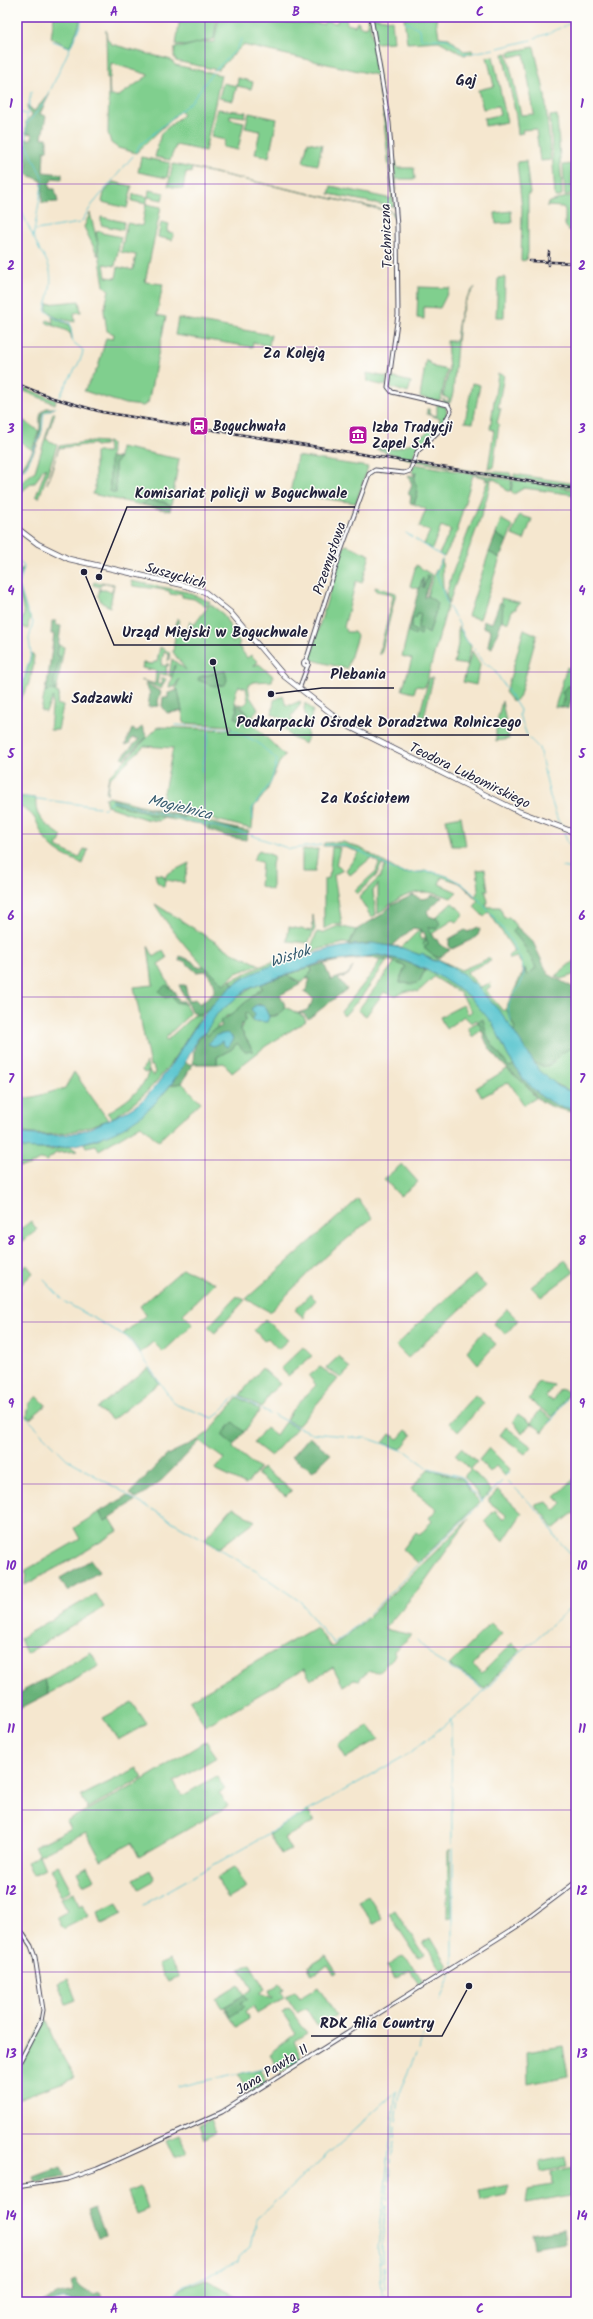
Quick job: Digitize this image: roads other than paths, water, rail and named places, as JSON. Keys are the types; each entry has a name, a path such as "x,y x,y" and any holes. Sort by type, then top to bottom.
{"highway":[{"name":"Suszyckich","path":"17,528 42,547 69,559 183,585 204,592 230,612 268,659 299,689"},
{"name":"Teodora Lubomirskiego","path":"299,689 335,718 362,734 518,811 576,833"}],"street":[{"name":"Techniczna","path":"371,17 389,123 397,217 398,315 388,387 392,392 445,404 450,408 450,415 441,429 415,456"},
{"name":"Przemysłowa","path":"299,689 340,551 370,474 378,469 409,472 415,456"},
{"name":"Jana Pawła II","path":"17,2187 52,2182 97,2169 227,2110 516,1927 576,1882"},
{"path":"17,1926 35,1957 43,2010 41,2021 17,2067"},
{"path":"17,2293 20,2302"}],"water":[{"path":"372,943 402,948 420,955 422,953 434,961 440,961 463,974 470,982 474,983 502,1014 539,1070 558,1086 576,1094 576,1110 559,1106 542,1097 523,1079 508,1056 493,1024 469,996 434,973 402,960 379,955 323,962 246,990 217,1014 205,1033 198,1038 178,1075 158,1100 138,1118 123,1127 88,1142 70,1146 34,1149 17,1147 17,1133 49,1136 79,1132 89,1129 116,1116 139,1103 157,1084 188,1037 211,1007 241,980 262,969 308,955 350,945"},
{"path":"256,1005 264,1006 269,1017 267,1022 252,1021 255,1015 251,1009"},
{"path":"228,1033 234,1039 228,1047 225,1046 222,1041 214,1046 208,1044 217,1035"}],"waterway":[{"path":"33,238 43,179 26,143 26,125 45,102 80,26 82,17"},
{"path":"563,27 576,20"},
{"path":"406,22 420,29 421,39 447,39 455,45"},
{"path":"551,32 560,28"},
{"path":"535,38 549,33"},
{"path":"215,70 236,50 242,39"},
{"path":"498,48 531,40"},
{"path":"53,41 69,47"},
{"path":"457,47 461,51"},
{"path":"472,53 494,49"},
{"path":"464,53 469,53"},
{"path":"136,152 139,146 192,101 213,72"},
{"path":"26,123 31,92"},
{"path":"17,112 26,114"},
{"path":"82,221 92,205 133,156"},
{"name":"Mogielnica","path":"17,202 40,251 45,258 50,272 50,287 45,310 57,319 70,323 73,342 83,350 80,360 65,385 60,397"},
{"path":"36,230 79,223"},
{"name":"Mogielnica","path":"17,476 27,466 42,431 44,413 56,407"},
{"path":"406,533 412,537"},
{"path":"415,539 443,557"},
{"name":"Mogielnica","path":"17,558 24,567 19,585 27,611 33,622 29,639 31,654 17,704"},
{"path":"442,559 436,572 447,604"},
{"path":"449,607 455,617"},
{"path":"457,620 466,640 472,646"},
{"path":"474,649 483,663 493,668 520,710 519,715 527,735"},
{"path":"175,725 229,728 257,742 277,760 271,782 252,809 253,820"},
{"path":"202,772 209,731"},
{"path":"529,738 539,748 550,796 558,821 563,825"},
{"name":"Mogielnica","path":"23,797 99,807"},
{"name":"Mogielnica","path":"109,805 112,801 247,834"},
{"path":"564,832 567,842 576,851"},
{"name":"Mogielnica","path":"251,835 290,849 321,845"},
{"name":"Mogielnica","path":"324,845 347,846 356,849 400,872 433,872 448,876 462,884 470,891 488,910 506,934 514,946 523,967 522,982 511,999 509,1005 511,1019 509,1026"},
{"path":"562,867 576,870"},
{"path":"44,1280 62,1299"},
{"path":"65,1302 127,1337 148,1365"},
{"path":"149,1367 171,1399"},
{"path":"550,1423 569,1394"},
{"path":"222,1410 237,1395"},
{"path":"239,1396 257,1407"},
{"path":"173,1401 177,1405 213,1418 221,1412"},
{"path":"262,1410 270,1414"},
{"path":"17,1415 23,1416"},
{"path":"274,1415 297,1427"},
{"path":"30,1421 38,1429"},
{"path":"299,1428 310,1432"},
{"path":"40,1432 47,1439"},
{"path":"312,1433 344,1436"},
{"path":"348,1437 365,1438"},
{"path":"367,1438 407,1452 427,1467"},
{"path":"48,1440 56,1448"},
{"path":"58,1450 67,1459 83,1468"},
{"path":"429,1468 462,1477 473,1493 482,1501"},
{"path":"85,1470 127,1494"},
{"path":"505,1476 509,1472"},
{"path":"487,1497 502,1481"},
{"path":"508,1481 544,1517 557,1539 576,1559"},
{"path":"128,1496 149,1508"},
{"path":"481,1502 485,1498"},
{"path":"419,1564 479,1505"},
{"path":"152,1509 165,1517"},
{"path":"166,1518 203,1539"},
{"path":"205,1540 219,1549"},
{"path":"221,1550 234,1558"},
{"path":"236,1559 250,1567"},
{"path":"363,1620 418,1565"},
{"path":"252,1569 260,1573"},
{"path":"261,1575 268,1579"},
{"path":"269,1580 298,1600"},
{"path":"300,1601 318,1625"},
{"path":"143,1905 410,1753 479,1697 519,1654 576,1603"},
{"path":"319,1626 334,1644 362,1621"},
{"path":"417,1640 434,1658 472,1680 484,1691"},
{"path":"451,1720 452,1844"},
{"path":"453,1848 453,1964"},
{"path":"440,2000 453,1969"},
{"path":"418,2050 424,2036"},
{"path":"396,2121 400,2090 416,2054"},
{"path":"236,2074 304,2059"},
{"path":"178,2087 234,2074"},
{"path":"168,2302 182,2287 238,2262 240,2255 250,2247 256,2219 397,2091"},
{"path":"383,2302 378,2248 396,2092"},
{"path":"394,2137 395,2126"},
{"path":"392,2156 394,2141"},
{"path":"389,2180 390,2168"},
{"path":"387,2194 388,2184"},
{"path":"382,2262 382,2243 386,2205"},
{"path":"383,2266 385,2289"},
{"path":"385,2293 386,2302"},
{"path":"53,2302 64,2299 79,2302"}],"railway":[{"path":"548,265 549,252"},
{"path":"530,261 576,263"},
{"path":"17,384 53,398 102,412 576,489"}],"place":[{"name":"Boguchwała","path":"199,426"},
{"name":"Izba Tradycji Zapel S.A.","path":"358,435"},
{"name":"Urząd Miejski w Boguchwale","path":"84,572"},
{"name":"Komisariat policji w Boguchwale","path":"99,577"},
{"name":"Podkarpacki Ośrodek Doradztwa Rolniczego","path":"213,662"},
{"name":"Plebania","path":"271,694"},
{"name":"RDK filia Country","path":"469,1986"}],"district":[{"name":"Gaj","path":"466,80"},
{"name":"Za Koleją","path":"294,353"},
{"name":"Sadzawki","path":"102,698"},
{"name":"Za Kościołem","path":"365,798"}],"water label":[{"name":"Wisłok","path":"290,956"}]}
